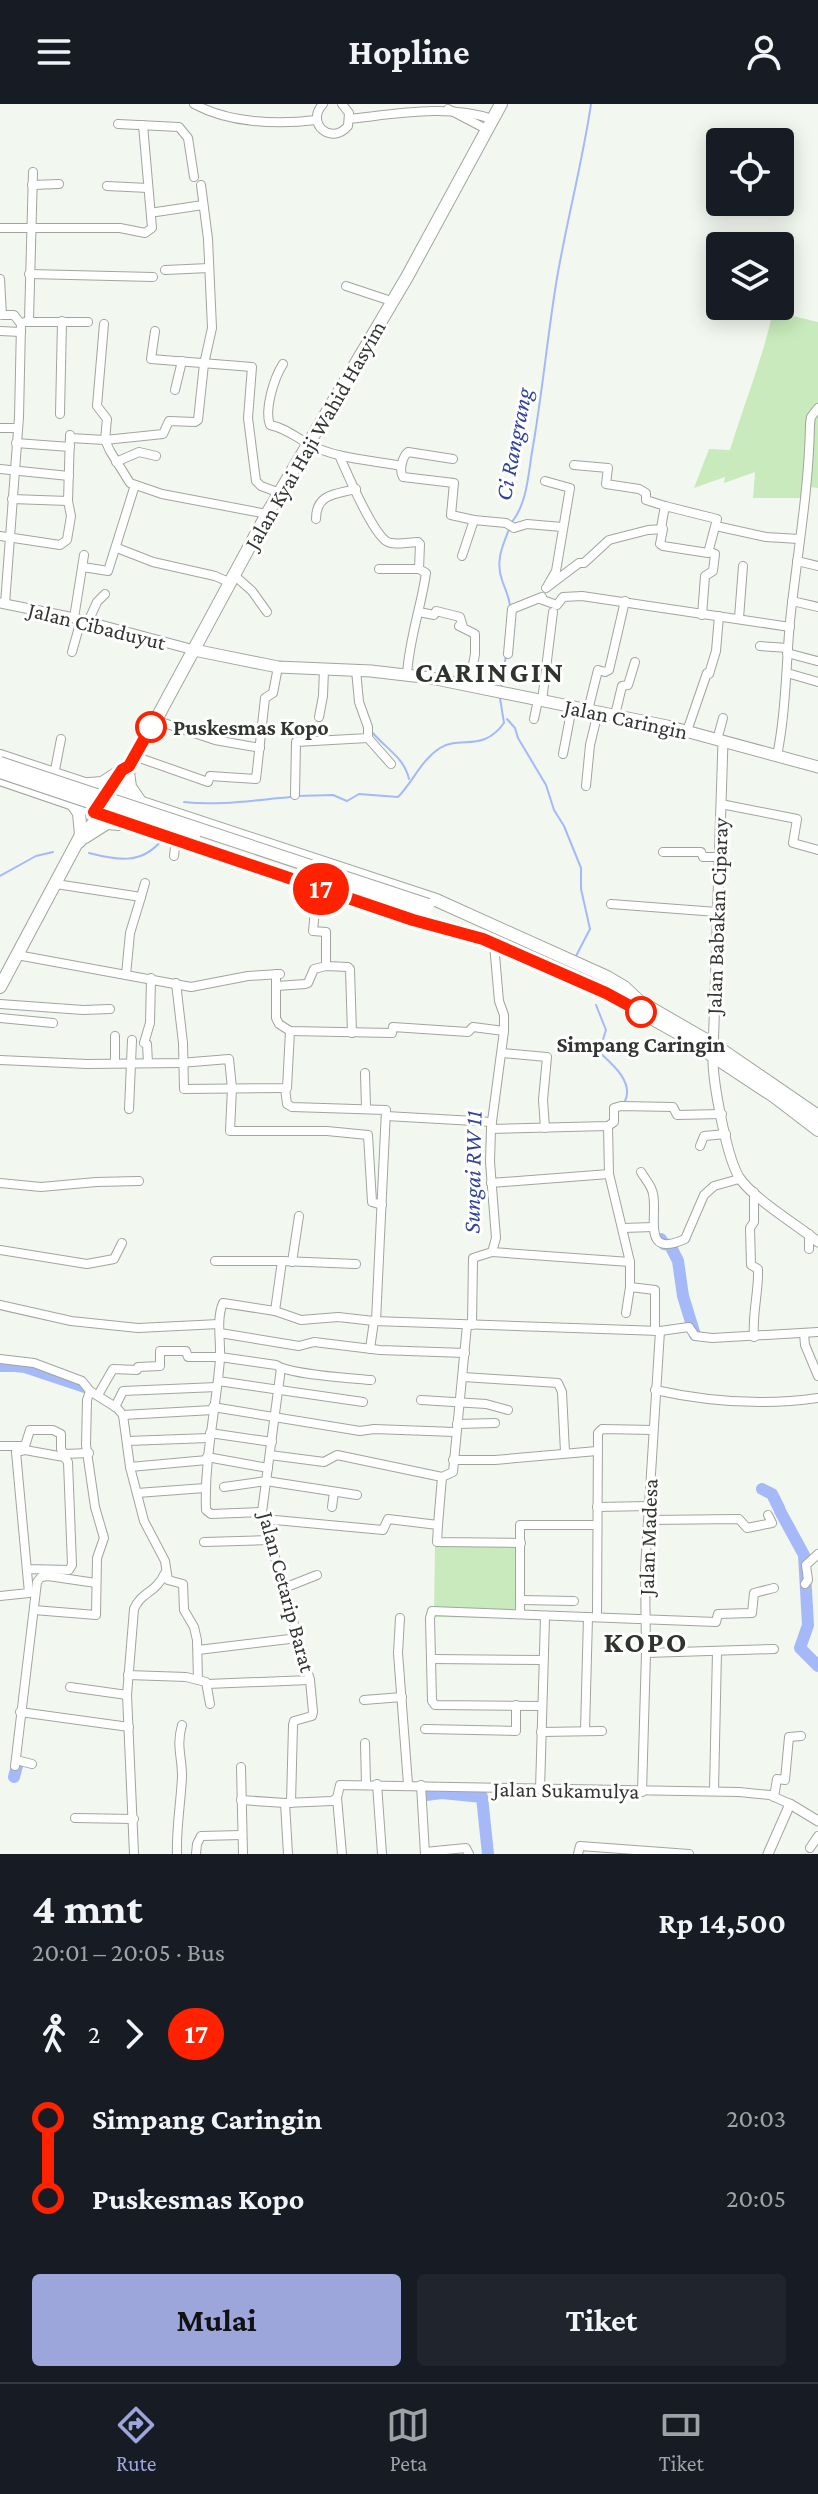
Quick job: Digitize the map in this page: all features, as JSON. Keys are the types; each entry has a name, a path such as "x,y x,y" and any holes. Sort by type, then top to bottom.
{"main road":[{"name":"Jalan Kyai Haji Wahid Hasyim","path":"0,987 82,838 155,720 267,514 462,178 501,104"},
{"name":"Jalan Caringin","path":"194,650 278,667 407,675 469,686 687,731 818,767"},
{"path":"0,756 444,903 595,971 624,987 640,1002"},
{"path":"2,777 15,780 20,775 19,765 14,761"},
{"path":"0,763 426,909 606,993 713,1049 818,1130"},
{"path":"81,783 102,783 128,766 132,793 144,804"},
{"path":"2,777 98,814 413,920 489,941"},
{"path":"2,777 474,923 562,961 640,1002 818,1116"},
{"path":"72,803 79,813 82,838 107,823 134,826"},
{"path":"198,847 192,843 189,833 195,825 205,823"}],"street":[{"path":"194,104 217,115 282,122 316,120"},
{"path":"323,104 317,111 316,120 323,132 337,134 348,126 349,113 342,104"},
{"path":"349,119 447,109 489,124"},
{"path":"118,124 173,125 186,133 194,177"},
{"path":"0,228 120,228 145,233 152,228 143,125"},
{"path":"3,604 5,536 12,499 29,274 33,172"},
{"path":"32,185 59,184"},
{"path":"16,443 105,440 163,434 170,421 197,422 212,328 201,185"},
{"path":"107,186 148,188"},
{"path":"156,212 203,205"},
{"path":"165,270 209,268"},
{"path":"29,274 153,277"},
{"path":"0,279 1,315 14,315 23,325"},
{"path":"346,286 391,301"},
{"path":"60,414 62,321"},
{"path":"0,331 62,321 88,322"},
{"path":"104,324 97,406 106,418 105,440 129,482 162,494 267,514"},
{"path":"155,331 151,359 252,368 248,418 258,484 280,493"},
{"path":"175,390 182,361"},
{"path":"283,364 274,380 267,421 270,425 280,426 309,444 339,455 401,466"},
{"path":"777,756 785,705 810,424 818,408"},
{"path":"0,428 17,428"},
{"path":"5,536 60,545 65,543 71,516 68,501 70,439"},
{"path":"116,462 139,452 156,456"},
{"path":"453,459 408,452 401,466 403,477 454,483 451,515 510,526 562,527"},
{"path":"339,455 385,541 419,542 422,571 419,612 412,631 407,675"},
{"path":"574,465 608,468 606,484 639,489 646,493 646,500 717,519 710,552"},
{"path":"0,469 69,476"},
{"path":"540,599 556,571 570,488 545,481"},
{"path":"83,567 108,571 136,485"},
{"path":"316,519 316,507 324,497 356,489"},
{"path":"12,499 68,501"},
{"path":"665,506 661,528 663,546 715,554 713,571 705,576 702,615"},
{"path":"462,556 474,520"},
{"path":"716,526 766,537 799,539"},
{"path":"546,588 574,566 584,563 609,540 661,528"},
{"path":"117,548 153,562 233,579 252,591 267,612"},
{"path":"72,652 81,620 84,555"},
{"path":"797,561 818,566"},
{"path":"739,618 743,566"},
{"path":"379,569 422,571"},
{"path":"81,620 105,594"},
{"path":"508,654 512,609 540,599 557,605 563,597 578,596 625,601 790,627"},
{"path":"586,786 598,670 608,671 625,601"},
{"path":"792,601 818,607"},
{"name":"Jalan Cibaduyut","path":"3,604 81,620 194,650"},
{"path":"419,612 434,615 436,611 460,617 463,627 476,636 469,686"},
{"path":"534,719 540,700 553,612"},
{"path":"687,731 712,664 719,616"},
{"path":"760,646 817,661"},
{"path":"615,715 622,686 628,685 635,662"},
{"path":"128,766 208,782 210,776 257,778 265,698 273,693 278,667"},
{"path":"319,717 324,669"},
{"path":"356,670 368,738 391,764"},
{"path":"787,673 818,682"},
{"path":"563,754 572,707"},
{"path":"720,740 723,718"},
{"path":"155,720 215,740 260,748"},
{"path":"295,795 296,742 368,738"},
{"path":"54,775 61,739"},
{"name":"Jalan Babakan Ciparay","path":"720,740 714,1077 739,1179"},
{"path":"721,804 797,819 793,843 818,850"},
{"path":"174,856 176,838"},
{"path":"663,852 702,852 703,857 719,857"},
{"path":"126,975 130,933 145,883"},
{"path":"56,884 141,897"},
{"path":"317,887 313,931 326,932 326,966"},
{"path":"611,904 717,912"},
{"path":"489,941 504,1015 492,1126 491,1183 496,1238 492,1252"},
{"path":"17,955 198,986 248,976 278,974 276,1018 290,1031 392,1033 393,1027 468,1032 473,1027 504,1031"},
{"path":"277,986 308,983 314,969 326,966 350,969 352,1033"},
{"path":"148,1063 144,1038 150,1023 151,978"},
{"path":"174,982 184,1063 184,1090 285,1088 289,1085 290,1031"},
{"path":"0,1004 110,1009"},
{"path":"0,1018 53,1023"},
{"path":"115,1036 115,1063"},
{"path":"129,1109 132,1040"},
{"path":"502,1053 547,1057 543,1100 545,1128"},
{"path":"0,1060 184,1063 229,1059 232,1088 230,1131 327,1131 368,1135 372,1202 382,1205"},
{"path":"365,1073 366,1108"},
{"path":"285,1088 287,1104 292,1107 385,1110 375,1321 370,1349"},
{"path":"386,1116 545,1128 608,1126 614,1122 617,1107 673,1107 677,1115 722,1114"},
{"path":"608,1126 609,1174 630,1262 626,1313"},
{"path":"700,1146 704,1136 726,1134"},
{"path":"641,1172 654,1194 655,1236 665,1244 683,1240 704,1195 714,1186 739,1179 818,1242"},
{"path":"491,1183 609,1174"},
{"path":"0,1183 41,1187 139,1181"},
{"path":"754,1192 751,1265 758,1269 754,1337"},
{"path":"292,1262 299,1216"},
{"path":"623,1228 653,1227"},
{"path":"809,1234 809,1249"},
{"path":"0,1250 100,1264 114,1259 122,1243"},
{"path":"270,1455 324,1462 337,1455 442,1477 453,1472 456,1428 466,1377 465,1353 473,1258 492,1252 630,1262"},
{"path":"215,1261 356,1264"},
{"path":"275,1311 282,1261"},
{"name":"Jalan Madesa","path":"630,1287 655,1290 658,1331 645,1569 642,1792"},
{"path":"438,1525 388,1519 383,1530 263,1516 209,1514 205,1488 223,1303 275,1311 301,1320 338,1317 658,1331 689,1327 697,1336 754,1337 818,1332"},
{"path":"0,1305 71,1321 138,1328 220,1328 299,1346 311,1341 370,1349 465,1353"},
{"path":"804,1333 805,1345 818,1376"},
{"path":"35,1610 96,1615 97,1558 104,1538 95,1507 86,1420 87,1400 113,1369 137,1370 138,1367 160,1366 160,1350 186,1351 188,1357 220,1357 371,1380"},
{"path":"0,1359 34,1363 82,1381 123,1415 130,1467 144,1521 167,1568 168,1580 183,1584 184,1610 194,1627 202,1682 210,1704"},
{"name":"Jalan Cetarip Barat","path":"281,1368 263,1516 310,1680 312,1716 294,1721 288,1803"},
{"path":"466,1377 558,1383 562,1392 565,1452"},
{"path":"115,1407 123,1391 217,1384 363,1402"},
{"path":"655,1390 698,1398 767,1403 818,1398"},
{"path":"421,1400 486,1404 508,1410"},
{"path":"123,1415 213,1408 360,1431 456,1428 495,1423"},
{"path":"585,1731 593,1617 598,1433 602,1429 653,1430"},
{"path":"0,1446 27,1445 30,1430 53,1430 61,1434 64,1454 89,1453"},
{"path":"127,1441 209,1436 272,1442"},
{"path":"0,1596 28,1594 16,1452 19,1450 64,1457 68,1462 72,1567 69,1570 27,1569"},
{"path":"453,1460 495,1460 597,1451"},
{"path":"130,1467 207,1458 268,1468"},
{"path":"442,1477 437,1542 521,1546"},
{"path":"224,1487 266,1481 357,1495"},
{"path":"137,1493 205,1488"},
{"path":"332,1507 334,1492"},
{"path":"597,1507 649,1506"},
{"path":"649,1520 739,1519 747,1528 772,1523 768,1515"},
{"path":"520,1613 520,1526 597,1525"},
{"path":"204,1542 270,1540"},
{"path":"818,1549 806,1565 807,1580 818,1576"},
{"path":"134,1854 127,1695 136,1604 158,1587 167,1568"},
{"path":"284,1588 317,1575"},
{"path":"32,1764 16,1763 37,1585 41,1577 96,1583"},
{"path":"542,1706 435,1705 432,1701 430,1618 433,1611 716,1622 718,1614 752,1613 754,1593 774,1588"},
{"path":"521,1600 574,1601"},
{"path":"540,1790 545,1615"},
{"path":"400,1618 398,1636 408,1784"},
{"path":"198,1650 298,1638"},
{"path":"646,1653 774,1649"},
{"path":"714,1791 717,1651"},
{"path":"432,1659 543,1660"},
{"path":"128,1675 202,1682 310,1680"},
{"path":"70,1687 127,1695"},
{"path":"364,1700 402,1697"},
{"path":"425,1729 516,1731 516,1705"},
{"path":"20,1712 129,1727"},
{"path":"177,1854 176,1824 182,1772 177,1740 182,1725"},
{"path":"541,1732 602,1731"},
{"path":"774,1797 777,1779 785,1780 789,1737 801,1736"},
{"path":"365,1743 366,1784"},
{"path":"241,1767 243,1854"},
{"path":"377,1784 382,1854"},
{"name":"Jalan Sukamulya","path":"337,1798 341,1785 408,1784 540,1790 759,1793 790,1804"},
{"path":"421,1785 425,1853 467,1848 469,1854"},
{"path":"241,1800 288,1803 332,1801 337,1798 342,1854"},
{"path":"288,1803 288,1854"},
{"path":"768,1854 790,1804 818,1821"},
{"path":"75,1818 134,1819"},
{"path":"196,1854 201,1836 242,1835"},
{"path":"810,1848 818,1836"},
{"path":"578,1854 580,1846 689,1854"}],"green space":[{"path":"794,316 818,322 818,488 803,486 802,498 753,498 755,472 724,483 725,477 694,488 709,449 730,450 771,320 794,320"},
{"path":"435,1544 521,1545 520,1618 434,1617"}],"waterway":[{"name":"Ci Rangrang","path":"512,522 521,506 528,480 556,284 591,104"},
{"name":"Ci Rangrang","path":"510,527 499,566 510,605"},
{"name":"Ci Rangrang","path":"501,688 506,655"},
{"name":"Ci Rangrang","path":"297,796 333,795 347,801 359,794 398,797 440,748 448,744 480,741 496,732 504,723 500,698"},
{"path":"507,719 546,785 581,868 581,889 590,929 576,956"},
{"path":"372,732 399,759 409,779"},
{"name":"Ci Rangrang","path":"184,802 223,803 291,797"},
{"name":"Ci Rangrang","path":"89,853 128,859 145,854 161,841"},
{"name":"Ci Rangrang","path":"0,876 36,856 53,852"},
{"path":"596,1005 606,1030 599,1052 624,1080 627,1087 625,1101"},
{"path":"661,1239 664,1244 670,1245 678,1261 683,1296 695,1335"},
{"path":"0,1366 13,1366"},
{"path":"15,1366 85,1387"},
{"path":"762,1489 772,1494 779,1508"},
{"path":"780,1511 804,1555 808,1625 800,1648 818,1666"},
{"path":"14,1777 18,1762"},
{"path":"426,1795 442,1793 482,1797 488,1854"}],"bus line":[{"name":"17","path":"151,727 129,766 122,770 94,812 413,920 483,939 606,993 641,1012"}],"place":[{"name":"Puskesmas Kopo","path":"151,727"},
{"name":"Simpang Caringin","path":"641,1012"}],"district":[{"name":"CARINGIN","path":"490,671"},
{"name":"KOPO","path":"646,1641"}],"water label":[{"name":"Sungai RW 11","path":"472,1172"}]}
